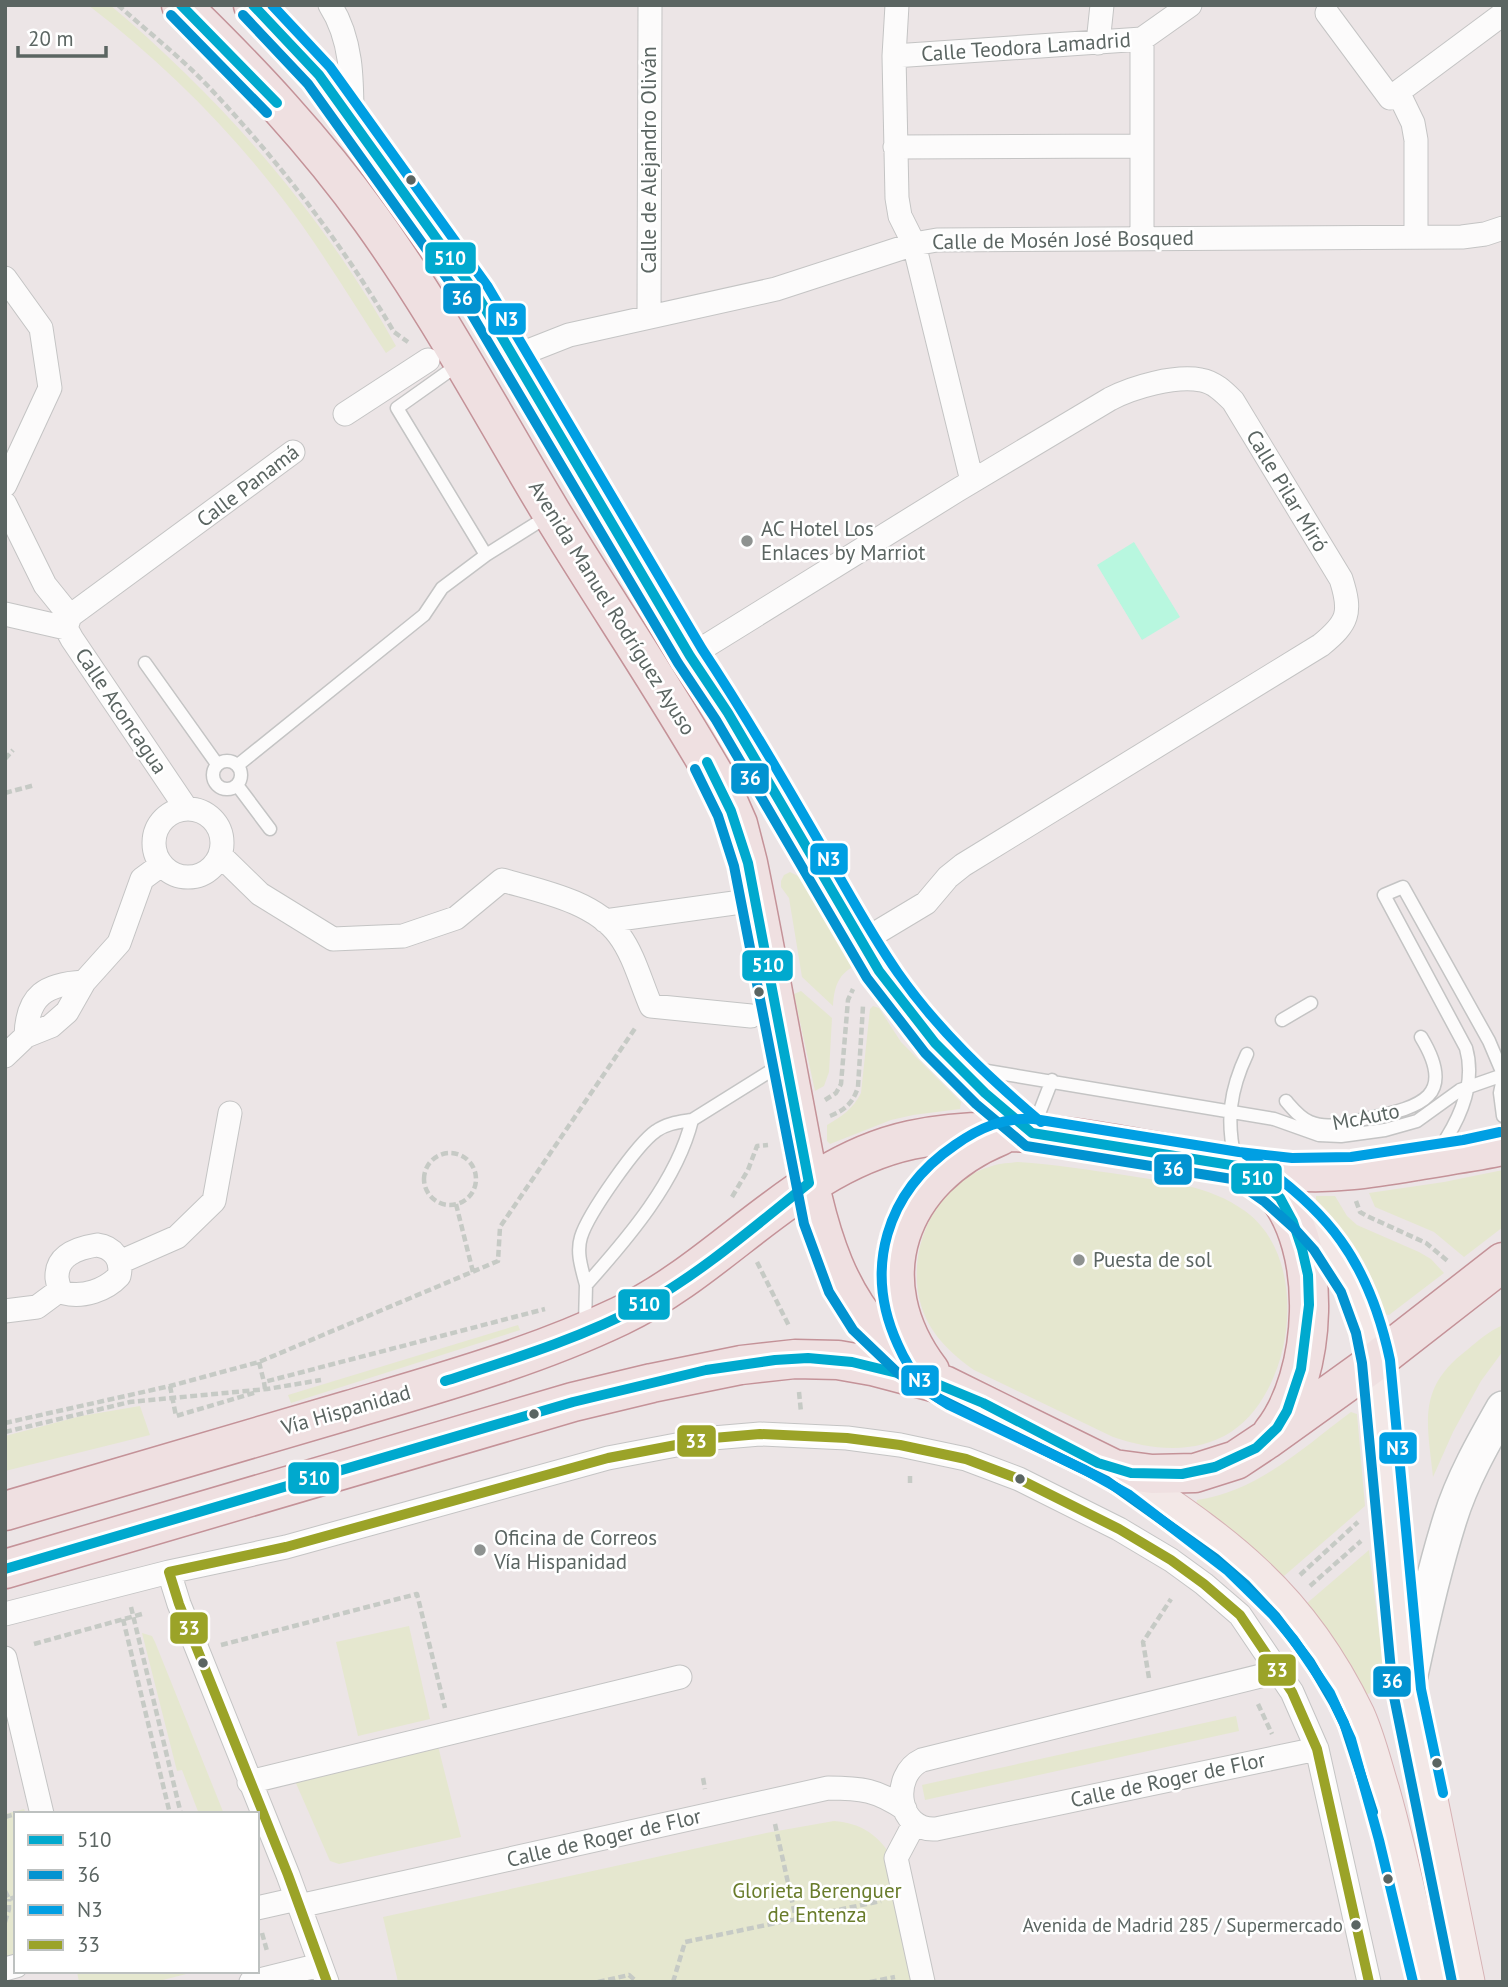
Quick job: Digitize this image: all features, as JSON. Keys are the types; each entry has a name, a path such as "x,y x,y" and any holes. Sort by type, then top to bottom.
{"highway":[{"name":"Avenida Manuel Rodríguez Ayuso","path":"181,5 267,91 336,173 379,231 437,362 489,407 695,741 738,824 748,863 809,1183 827,1251 842,1286 865,1323 906,1362 944,1385"},
{"name":"Avenida Manuel Rodríguez Ayuso","path":"253,5 319,75 477,295 690,656 728,713 860,942 912,1016 957,1067 1022,1132"},
{"path":"489,407 497,381 513,357"},
{"name":"Vía Hispanidad","path":"944,1385 916,1352 905,1330 895,1274 898,1244 907,1217 919,1195 943,1169 987,1141 1022,1132"},
{"name":"Vía Hispanidad","path":"5,1511 422,1388 585,1332 623,1315 699,1269 809,1183 840,1165 908,1140 939,1135 1022,1132 1291,1172 1352,1171 1503,1146"},
{"name":"Vía Hispanidad","path":"1237,1166 1274,1191 1300,1240 1306,1261 1310,1310 1303,1354 1292,1396 1282,1418 1266,1440"},
{"name":"Vía Hispanidad","path":"5,1569 587,1399 703,1373 795,1359 838,1360 944,1385 1114,1469 1152,1474 1195,1473 1236,1460 1266,1440 1376,1361 1484,1273"}],"main road":[{"path":"1274,1191 1305,1219 1342,1266 1363,1306 1376,1361 1407,1691 1466,1982"},
{"path":"1114,1469 1224,1547 1255,1574 1282,1602 1321,1654 1357,1718 1371,1757 1426,1981"}],"street":[{"name":"Calle de Alejandro Oliván","path":"649,316 650,5"},
{"path":"897,5 894,55 897,198 900,216 914,244 972,481"},
{"path":"1098,43 1102,5"},
{"name":"Calle Teodora Lamadrid","path":"894,55 1142,39 1190,5"},
{"path":"333,7 344,35 352,71 352,119"},
{"path":"1327,13 1390,98 1503,14"},
{"path":"1142,39 1142,238"},
{"path":"1398,92 1413,123 1416,140 1416,237"},
{"path":"895,147 1142,146"},
{"name":"Calle de Mosén José Bosqued","path":"513,357 569,335 776,289 914,244 955,239 1474,236 1503,228"},
{"path":"5,278 41,328 50,388 5,485"},
{"path":"345,414 437,362"},
{"name":"Calle Pilar Miró","path":"690,656 972,481 1131,388 1185,380 1200,380 1213,384 1233,401 1340,579 1347,599 1348,615 1336,633 1321,645 963,865 948,877 926,903 860,942"},
{"name":"Calle Panamá","path":"68,622 293,452"},
{"name":"Calle Aconcagua","path":"5,504 45,585 186,808 206,814 214,821 220,831 220,855"},
{"path":"5,614 68,622"},
{"path":"186,808 167,815 155,832 155,855 161,865 170,873 193,877 205,873 220,855 260,894 333,939 403,936 456,918 502,880 568,898 605,921 618,933 626,946 651,1006 751,1016"},
{"path":"5,1056 26,1037 59,1021 74,1003 84,982 119,943 142,879 161,865"},
{"path":"605,921 734,903"},
{"path":"26,1037 28,1013 42,993 63,983 84,982"},
{"path":"120,1262 177,1237 214,1201 230,1113"},
{"path":"104,1246 111,1250 120,1262 119,1276 100,1289 76,1295 60,1290 57,1275 60,1263 76,1250 104,1246"},
{"path":"5,1311 37,1307 60,1290"},
{"path":"1407,1691 1450,1518 1480,1448 1503,1408"},
{"path":"5,1614 172,1581 608,1458 713,1438 760,1434 847,1438 900,1445 966,1459 1019,1479 1119,1529 1171,1560 1240,1615 1292,1692 1317,1749 1369,1982"},
{"path":"172,1581 324,1973 251,1982"},
{"path":"5,1658 42,1812"},
{"path":"923,1982 896,1857 909,1817 902,1789 905,1773 912,1765 922,1760 1277,1672"},
{"path":"249,1782 680,1677"},
{"name":"Calle de Roger de Flor","path":"259,1919 298,1903 828,1788 867,1789 887,1797 926,1830 1317,1749"},
{"path":"1426,1981 1438,1959 1446,1882"}],"lane":[{"path":"437,362 397,408 486,555"},
{"path":"238,765 424,615 442,588 486,555 552,513"},
{"path":"145,663 218,764"},
{"path":"224,761 238,765 241,779 237,785 230,789 217,784 213,778 218,764 224,761"},
{"path":"237,785 270,828"},
{"path":"1433,1158 1454,1125 1469,1085 1470,1069 1466,1048 1384,895 1403,887 1489,1041 1503,1076 1500,1100 1503,1116"},
{"path":"1282,1020 1311,1003"},
{"name":"McAuto","path":"1286,1101 1304,1119 1320,1125 1332,1125 1415,1106 1433,1090 1436,1081 1435,1063 1421,1037"},
{"path":"1237,1166 1229,1132 1230,1112 1239,1070 1247,1054"},
{"path":"585,1332 586,1285 578,1253 581,1237 619,1173 641,1144 656,1130 692,1120 786,1061"},
{"path":"957,1067 1052,1080 1274,1119 1310,1133 1341,1136 1385,1130 1417,1121 1469,1085 1503,1076"},
{"path":"1022,1132 1052,1080"},
{"path":"586,1285 619,1248 675,1168 686,1145 692,1120"}],"path":[{"path":"118,5 204,82 272,157 332,234 394,332 437,362"},
{"path":"5,759 13,750"},
{"path":"5,793 35,785"},
{"path":"817,1104 836,1093 841,1084 848,1000 856,986"},
{"path":"820,1120 840,1112 855,1095 860,1079 864,1000"},
{"path":"5,1423 170,1386 259,1362 498,1261 500,1227 651,1006"},
{"path":"727,1205 748,1170 757,1146 766,1145"},
{"path":"445,1153 465,1156 476,1173 473,1193 456,1204 446,1205 436,1201 425,1184 428,1164 445,1153"},
{"path":"1355,1195 1360,1212 1484,1273"},
{"path":"456,1204 473,1272"},
{"path":"754,1256 793,1334"},
{"path":"264,1382 554,1306"},
{"path":"534,1319 548,1315"},
{"path":"259,1362 267,1389"},
{"path":"5,1432 130,1402 267,1389 322,1380"},
{"path":"798,1385 801,1413"},
{"path":"170,1386 176,1416 267,1389"},
{"path":"910,1476 911,1486"},
{"path":"1309,1587 1370,1532"},
{"path":"172,1581 129,1602 181,1812"},
{"path":"197,1651 417,1594 451,1733"},
{"path":"1148,1668 1143,1642 1171,1599"},
{"path":"34,1644 142,1614"},
{"path":"123,1619 170,1812"},
{"path":"1253,1694 1273,1737"},
{"path":"703,1778 705,1789"},
{"path":"776,1831 796,1919"},
{"path":"5,1891 9,1899 5,1922"},
{"path":"673,1982 685,1942 903,1897"},
{"path":"9,1899 14,1898"},
{"path":"259,1919 268,1956"},
{"path":"598,1982 629,1975 637,1982"}],"green space":[{"path":"88,5 110,5 193,80 232,121 304,206 337,251 396,346 386,353 291,210 222,126 171,75"},
{"path":"790,872 800,877 853,967 843,974 837,984 833,1006 802,977 789,898 781,887 784,875"},
{"path":"801,991 832,1018 829,1072 824,1086 815,1091 794,994"},
{"path":"873,1006 879,1008 901,1042 961,1102 960,1109 891,1120 830,1144 827,1141 827,1125 847,1112 861,1093 870,1009"},
{"path":"1018,1162 1124,1175 1202,1190 1245,1211 1266,1232 1280,1259 1286,1291 1287,1323 1281,1356 1269,1386 1253,1412 1231,1432 1203,1444 1173,1448 1142,1445 1113,1437 974,1370 949,1350 935,1334 921,1305 917,1284 921,1242 929,1221 940,1203 972,1174 995,1165"},
{"path":"1503,1170 1503,1227 1464,1257 1434,1232 1375,1207 1369,1193 1444,1182"},
{"path":"1316,1196 1335,1196 1347,1216 1357,1225 1419,1252 1431,1259 1444,1273 1389,1315 1384,1314 1369,1272 1316,1202"},
{"path":"518,1325 520,1330 291,1403 288,1395"},
{"path":"1503,1325 1503,1351 1481,1381 1453,1432 1433,1477 1428,1422 1433,1392 1451,1364 1484,1336"},
{"path":"140,1406 150,1435 5,1471 5,1436 81,1416"},
{"path":"1351,1412 1357,1414 1365,1506 1284,1576 1196,1505 1197,1500 1240,1488 1260,1478"},
{"path":"1369,1550 1386,1688 1374,1690 1365,1696 1340,1648 1306,1604"},
{"path":"409,1626 430,1719 358,1736 336,1642"},
{"path":"142,1633 152,1636 155,1642 223,1812 198,1812 182,1770 177,1771"},
{"path":"1236,1716 1239,1731 925,1800 922,1785"},
{"path":"438,1746 461,1837 339,1864 330,1861 295,1781"},
{"path":"24,1809 25,1812 14,1812 14,1958 5,1960 5,1814"},
{"name":"Glorieta Berenguer de Entenza","path":"834,1821 853,1824 868,1832 882,1843 893,1859 920,1982 398,1982 383,1917 766,1833"},
{"path":"77,1973 190,1973 155,1982 79,1982"}],"shaded area":[{"path":"1134,542 1180,617 1142,640 1097,565"}],"transit line":[{"name":"510","path":"181,5 277,103"},
{"name":"510","path":"5,1569 573,1402 706,1370 808,1358 852,1362 930,1381 983,1403 1098,1463 1131,1473 1182,1474 1215,1467 1256,1448 1277,1428 1287,1411 1301,1369 1309,1305 1308,1275 1293,1222 1280,1198 1264,1183 1237,1166 1032,1133 985,1093 935,1043 879,971 477,295 319,75 253,5"},
{"name":"N3","path":"272,5 330,67 488,287 898,973 913,994 965,1052 1041,1122"},
{"name":"36","path":"171,15 267,113"},
{"name":"36","path":"243,15 308,84 465,303 678,663 716,720 867,978 925,1053 976,1104 1026,1146 1232,1179 1265,1202 1295,1229 1314,1250 1341,1292 1356,1333 1362,1363 1393,1692 1452,1982"},
{"name":"510","path":"445,1381 572,1338 645,1304 709,1262 809,1183 748,863 731,811 707,762"},
{"name":"36","path":"695,769 718,816 734,866 804,1224 829,1292 853,1330 899,1374 938,1398 1107,1481 1215,1558 1245,1584 1276,1617 1310,1662 1334,1703 1344,1723 1373,1812"},
{"name":"N3","path":"1413,1982 1379,1840 1351,1739 1330,1693 1294,1640 1273,1615 1227,1570 1128,1494 932,1394 913,1372 898,1345 882,1288 882,1261 897,1209 912,1185 931,1164 955,1145 973,1133 1002,1122 1034,1119 1292,1158 1351,1157 1500,1132"},
{"name":"N3","path":"1245,1154 1300,1195 1341,1240 1357,1266 1381,1325 1390,1360 1421,1689 1443,1793"},
{"name":"33","path":"327,1982 288,1875 179,1604 169,1572 286,1547 608,1458 713,1438 760,1434 847,1438 900,1445 966,1459 1019,1479 1119,1529 1171,1560 1240,1615 1292,1692 1317,1749 1369,1982"}],"place":[{"name":"AC Hotel Los Enlaces by Marriot","path":"747,541"},
{"name":"Puesta de sol","path":"1079,1260"},
{"name":"Oficina de Correos Vía Hispanidad","path":"480,1550"},
{"name":"Avenida de Madrid 285 / Supermercado","path":"1356,1925"}]}
